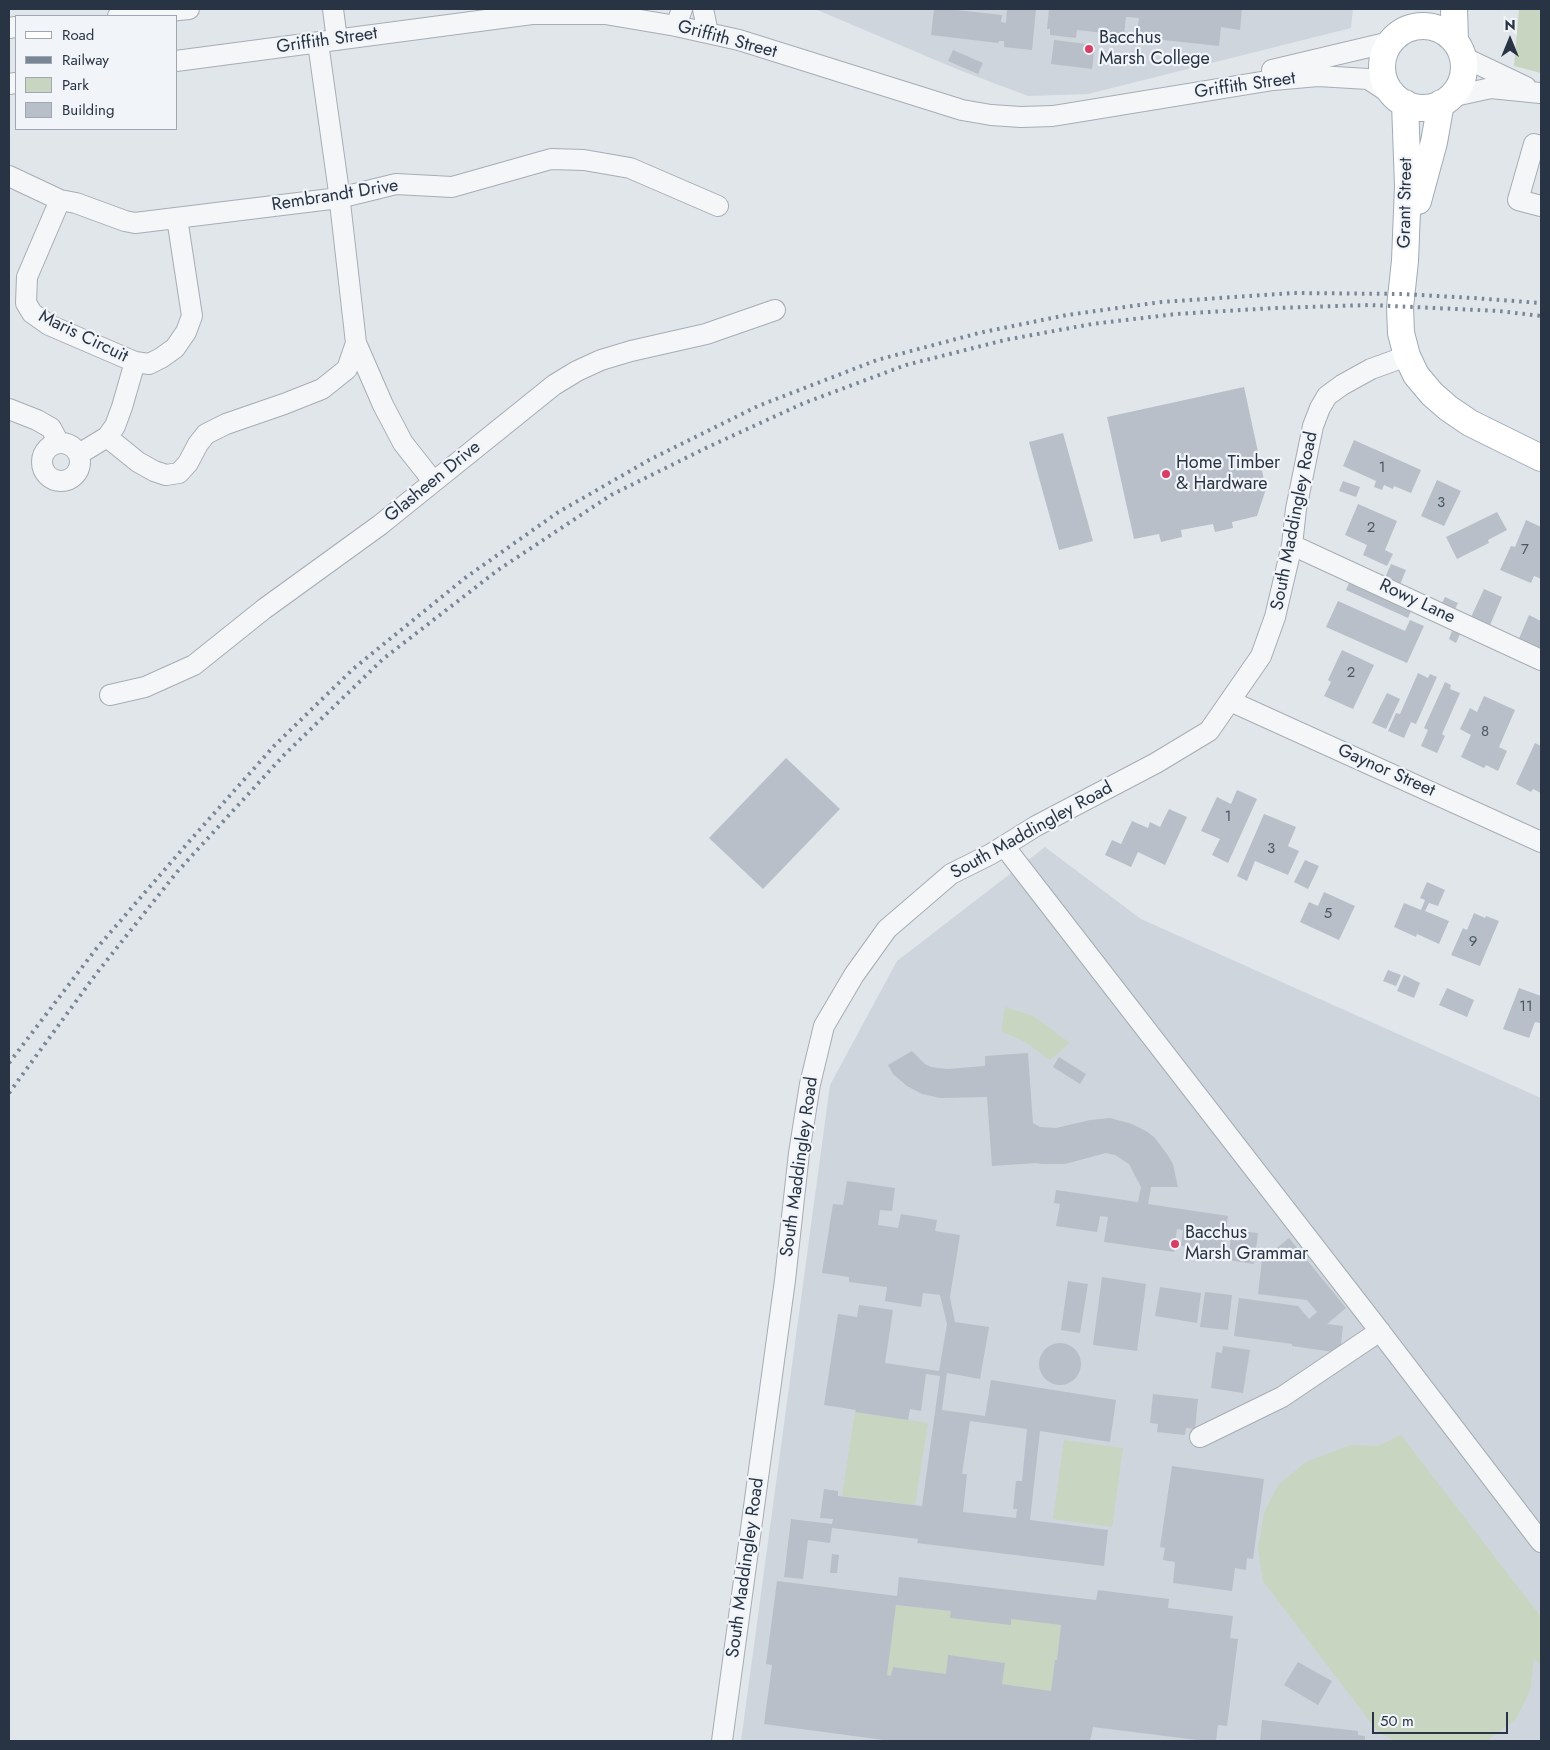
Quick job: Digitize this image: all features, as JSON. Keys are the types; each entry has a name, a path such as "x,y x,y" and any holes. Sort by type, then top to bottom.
{"main road":[{"path":"1454,9 1459,49 1462,78 1460,85 1445,100 1426,107 1413,106 1400,100 1386,86 1382,68 1384,54 1390,42 1417,18 1446,33 1459,49"},
{"name":"Grant Street","path":"1400,100 1408,186 1405,261"},
{"name":"Grant Street","path":"1405,261 1428,160 1445,100"},
{"path":"1405,261 1400,323 1403,345 1416,375 1432,394 1470,423 1541,458"}],"street":[{"path":"128,15 189,9"},
{"path":"333,9 328,41 340,198 356,343 383,405 403,443 433,481"},
{"path":"703,9 708,33"},
{"name":"Griffith Street","path":"178,61 532,14 605,14 679,17 708,33 739,40 962,110 1021,117 1053,116 1273,80 1318,76 1368,79 1400,100"},
{"name":"Griffith Street","path":"1092,110 1266,72 1390,42"},
{"path":"1459,49 1540,94"},
{"path":"1445,100 1492,88 1540,94"},
{"path":"1541,146 1534,144 1518,200 1541,206"},
{"name":"Rembrandt Drive","path":"9,176 60,200 76,203 124,221 135,223 340,198 396,184 452,187 541,161 551,160 584,160 630,168 718,206"},
{"name":"Maris Circuit","path":"60,200 26,277 26,303 32,313 49,325 135,362 149,364 175,348 186,332 192,316 177,218"},
{"name":"Glasheen Drive","path":"110,695 145,687 194,665 264,609 380,525 554,385 577,371 601,360 631,351 706,334 775,310"},
{"path":"107,437 138,462 154,471 166,475 179,473 188,463 198,444 206,434 226,424 322,389 347,369 356,343"},
{"name":"South Maddingley Road","path":"722,1741 785,1280 799,1153 810,1084 824,1026 854,975 887,929 951,874 1004,846 1036,826 1156,763 1209,731 1261,656 1275,617 1292,545 1296,509 1313,426 1320,408 1327,396 1342,385 1371,369 1407,356"},
{"path":"79,454 107,437 115,426 135,362"},
{"path":"9,409 37,420 51,428 59,443"},
{"path":"59,443 67,444 79,454 78,471 72,478 65,481 56,480 48,476 43,469 42,460 45,452 51,446 59,443"},
{"name":"Rowy Lane","path":"1292,545 1541,660"},
{"name":"Gaynor Street","path":"1230,701 1541,842"},
{"path":"1004,846 1541,1542"},
{"path":"1200,1437 1282,1397 1380,1331"}],"shaded area":[{"name":"Bacchus Marsh College","path":"815,9 1353,9 1351,28 1088,94 1028,96 959,70"},
{"name":"Bacchus Marsh Grammar","path":"1045,847 1141,919 1541,1098 1541,1741 741,1741 830,1085 897,961"}],"green space":[{"path":"1519,9 1541,9 1541,73 1514,66"},
{"path":"1005,1007 1033,1016 1070,1043 1050,1060 1025,1042 1001,1031"},
{"path":"855,1412 928,1423 915,1505 842,1496"},
{"path":"1401,1435 1541,1617 1541,1666 1534,1658 1530,1691 1516,1719 1487,1741 1395,1741 1378,1732 1263,1581 1258,1548 1264,1513 1278,1485 1306,1462 1351,1445 1378,1446"},
{"path":"1064,1440 1123,1448 1112,1527 1053,1519"},
{"path":"896,1605 951,1611 950,1618 1011,1624 1011,1619 1061,1625 1051,1691 1002,1684 1005,1663 948,1656 946,1674 893,1667 891,1676 887,1675"}],"building":[{"path":"934,9 1002,15 1001,22 1006,23 1007,9 1036,9 1032,50 1004,47 1004,41 999,41 998,43 931,35"},
{"path":"1049,9 1242,9 1240,30 1221,27 1219,46 1136,37 1139,18 1126,17 1124,35 1077,30 1076,38 1050,35 1050,29 1047,29"},
{"path":"1054,40 1095,45 1092,69 1051,64"},
{"path":"953,50 983,63 978,74 948,61"},
{"path":"1244,387 1266,489 1257,516 1232,522 1233,528 1215,532 1213,524 1181,530 1182,537 1161,542 1159,534 1134,539 1107,417"},
{"path":"1063,433 1093,541 1059,550 1029,442"},
{"path":"1354,440 1421,470 1411,493 1394,486 1393,489 1384,485 1382,490 1374,487 1376,481 1343,466"},
{"path":"1437,480 1461,491 1444,526 1421,516"},
{"path":"1343,481 1360,487 1356,497 1339,491"},
{"path":"1358,504 1397,521 1385,550 1393,554 1387,566 1363,555 1367,545 1345,535"},
{"path":"1497,512 1507,530 1488,540 1489,543 1457,559 1446,537"},
{"path":"1526,520 1541,527 1541,579 1534,576 1531,583 1500,570 1511,546 1515,547"},
{"path":"1391,564 1406,570 1399,587 1384,580"},
{"path":"1349,583 1411,611 1408,618 1346,590"},
{"path":"1484,589 1502,597 1490,625 1471,617"},
{"path":"1445,597 1458,603 1453,613 1440,607"},
{"path":"1338,601 1405,631 1410,620 1424,626 1407,663 1326,627"},
{"path":"1529,615 1541,621 1541,651 1518,641"},
{"path":"1452,631 1460,634 1456,643 1449,639"},
{"path":"1342,650 1374,665 1353,709 1324,696 1331,682 1328,680"},
{"path":"1418,673 1428,678 1430,674 1437,677 1416,724 1411,722 1404,738 1388,731 1396,713 1400,714"},
{"path":"1445,682 1451,685 1450,689 1460,693 1442,734 1445,736 1437,753 1421,746 1428,730 1424,728"},
{"path":"1387,693 1400,699 1386,729 1372,723"},
{"path":"1484,696 1515,710 1499,747 1507,751 1498,771 1486,765 1484,768 1461,757 1471,735 1460,729 1470,708 1477,712"},
{"path":"1535,743 1541,746 1541,793 1533,789 1531,792 1516,784"},
{"path":"786,758 840,809 763,889 709,838"},
{"path":"1237,790 1257,799 1228,863 1212,855 1220,839 1201,831 1217,797 1231,804"},
{"path":"1169,809 1187,817 1165,865 1138,852 1131,867 1105,855 1112,840 1121,844 1132,821 1148,828 1150,822 1160,827"},
{"path":"1264,814 1296,827 1288,846 1299,851 1288,875 1255,861 1247,881 1237,876"},
{"path":"1305,860 1319,866 1308,889 1294,882"},
{"path":"1427,882 1445,890 1438,906 1429,903 1425,911 1449,921 1439,944 1417,934 1416,937 1394,927 1404,903 1421,910 1425,900 1420,898"},
{"path":"1324,892 1355,906 1339,940 1300,922 1309,902 1318,906"},
{"path":"1474,913 1499,921 1480,966 1451,955 1463,928 1467,930"},
{"path":"1388,970 1401,975 1396,986 1383,981"},
{"path":"1404,975 1420,983 1414,998 1397,991"},
{"path":"1447,988 1474,1000 1467,1017 1439,1005"},
{"path":"1519,988 1541,996 1540,1023 1535,1022 1529,1038 1503,1029"},
{"path":"912,1051 925,1064 931,1067 947,1069 985,1066 985,1056 1028,1053 1033,1123 1040,1127 1056,1128 1090,1120 1110,1118 1132,1124 1146,1131 1154,1137 1173,1164 1178,1187 1151,1187 1148,1204 1228,1216 1223,1252 1181,1246 1183,1230 1177,1229 1174,1252 1104,1242 1108,1217 1100,1216 1097,1232 1056,1226 1060,1204 1054,1203 1056,1190 1138,1202 1141,1187 1129,1164 1115,1155 1106,1153 1065,1164 1036,1163 992,1166 987,1097 940,1098 922,1094 907,1086 893,1074 888,1065"},
{"path":"1059,1057 1086,1074 1080,1084 1053,1067"},
{"path":"847,1181 895,1188 892,1211 880,1210 878,1225 898,1228 901,1214 937,1220 935,1231 960,1235 950,1297 955,1322 989,1327 980,1379 947,1373 942,1410 985,1416 991,1380 1116,1400 1110,1442 1040,1431 1030,1520 1108,1530 1104,1566 917,1543 918,1539 832,1528 830,1543 808,1540 803,1579 784,1577 791,1519 832,1524 833,1519 820,1518 824,1489 838,1491 838,1496 922,1506 940,1376 926,1374 921,1411 910,1409 908,1420 824,1405 838,1314 857,1317 859,1305 893,1310 885,1363 939,1371 947,1324 940,1295 923,1293 921,1307 885,1301 887,1287 849,1282 849,1277 822,1273 833,1204 843,1205","holes":["970,1421 1027,1429 1022,1481 1016,1481 1013,1509 1017,1509 1016,1518 963,1512 967,1474 962,1474"]},
{"path":"1232,1230 1258,1233 1254,1264 1228,1260"},
{"path":"1289,1238 1346,1308 1327,1324 1343,1326 1340,1353 1234,1336 1239,1298 1298,1306 1309,1319 1317,1312 1307,1300 1258,1294 1262,1260"},
{"path":"1102,1277 1146,1284 1137,1351 1093,1345"},
{"path":"1068,1281 1088,1284 1080,1333 1061,1330"},
{"path":"1160,1287 1201,1293 1197,1323 1155,1316"},
{"path":"1205,1292 1232,1295 1228,1330 1200,1327"},
{"path":"1056,1343 1064,1343 1075,1349 1081,1364 1075,1379 1064,1385 1056,1385 1045,1379 1039,1368 1039,1360 1045,1349"},
{"path":"1223,1346 1250,1350 1243,1393 1211,1388 1216,1352 1222,1353"},
{"path":"1153,1394 1198,1399 1195,1429 1186,1428 1185,1435 1157,1432 1158,1424 1150,1423"},
{"path":"1172,1466 1264,1479 1253,1559 1247,1558 1246,1570 1235,1568 1232,1591 1173,1583 1175,1562 1163,1560 1165,1548 1160,1547"},
{"path":"832,1554 839,1555 837,1573 830,1573"},
{"path":"899,1577 1096,1600 1098,1590 1169,1599 1168,1608 1233,1616 1230,1638 1238,1639 1227,1726 1218,1725 1216,1741 1093,1727 1090,1741 891,1741 764,1724 772,1665 766,1664 777,1581 897,1596","holes":["896,1605 951,1611 950,1618 1011,1625 1011,1619 1061,1625 1051,1691 1002,1684 1005,1663 948,1655 946,1674 893,1667 891,1676 887,1675"]},
{"path":"1298,1662 1332,1681 1318,1705 1284,1685"},
{"path":"1262,1720 1358,1731 1358,1735 1365,1736 1365,1741 1260,1741"}],"railway":[{"path":"9,1063 96,949 186,845 274,746 353,669 465,578 557,513 649,460 758,406 877,360 979,333 1067,315 1161,302 1294,293 1402,294 1541,303"},
{"path":"9,1093 96,974 177,872 284,755 383,659 498,570 611,495 708,447 804,403 906,365 1005,340 1092,324 1176,314 1274,308 1370,305 1499,311 1541,316"}],"place":[{"name":"Bacchus Marsh College","path":"1089,49"},
{"name":"Home Timber & Hardware","path":"1166,474"},
{"name":"Bacchus Marsh Grammar","path":"1175,1244"}]}
